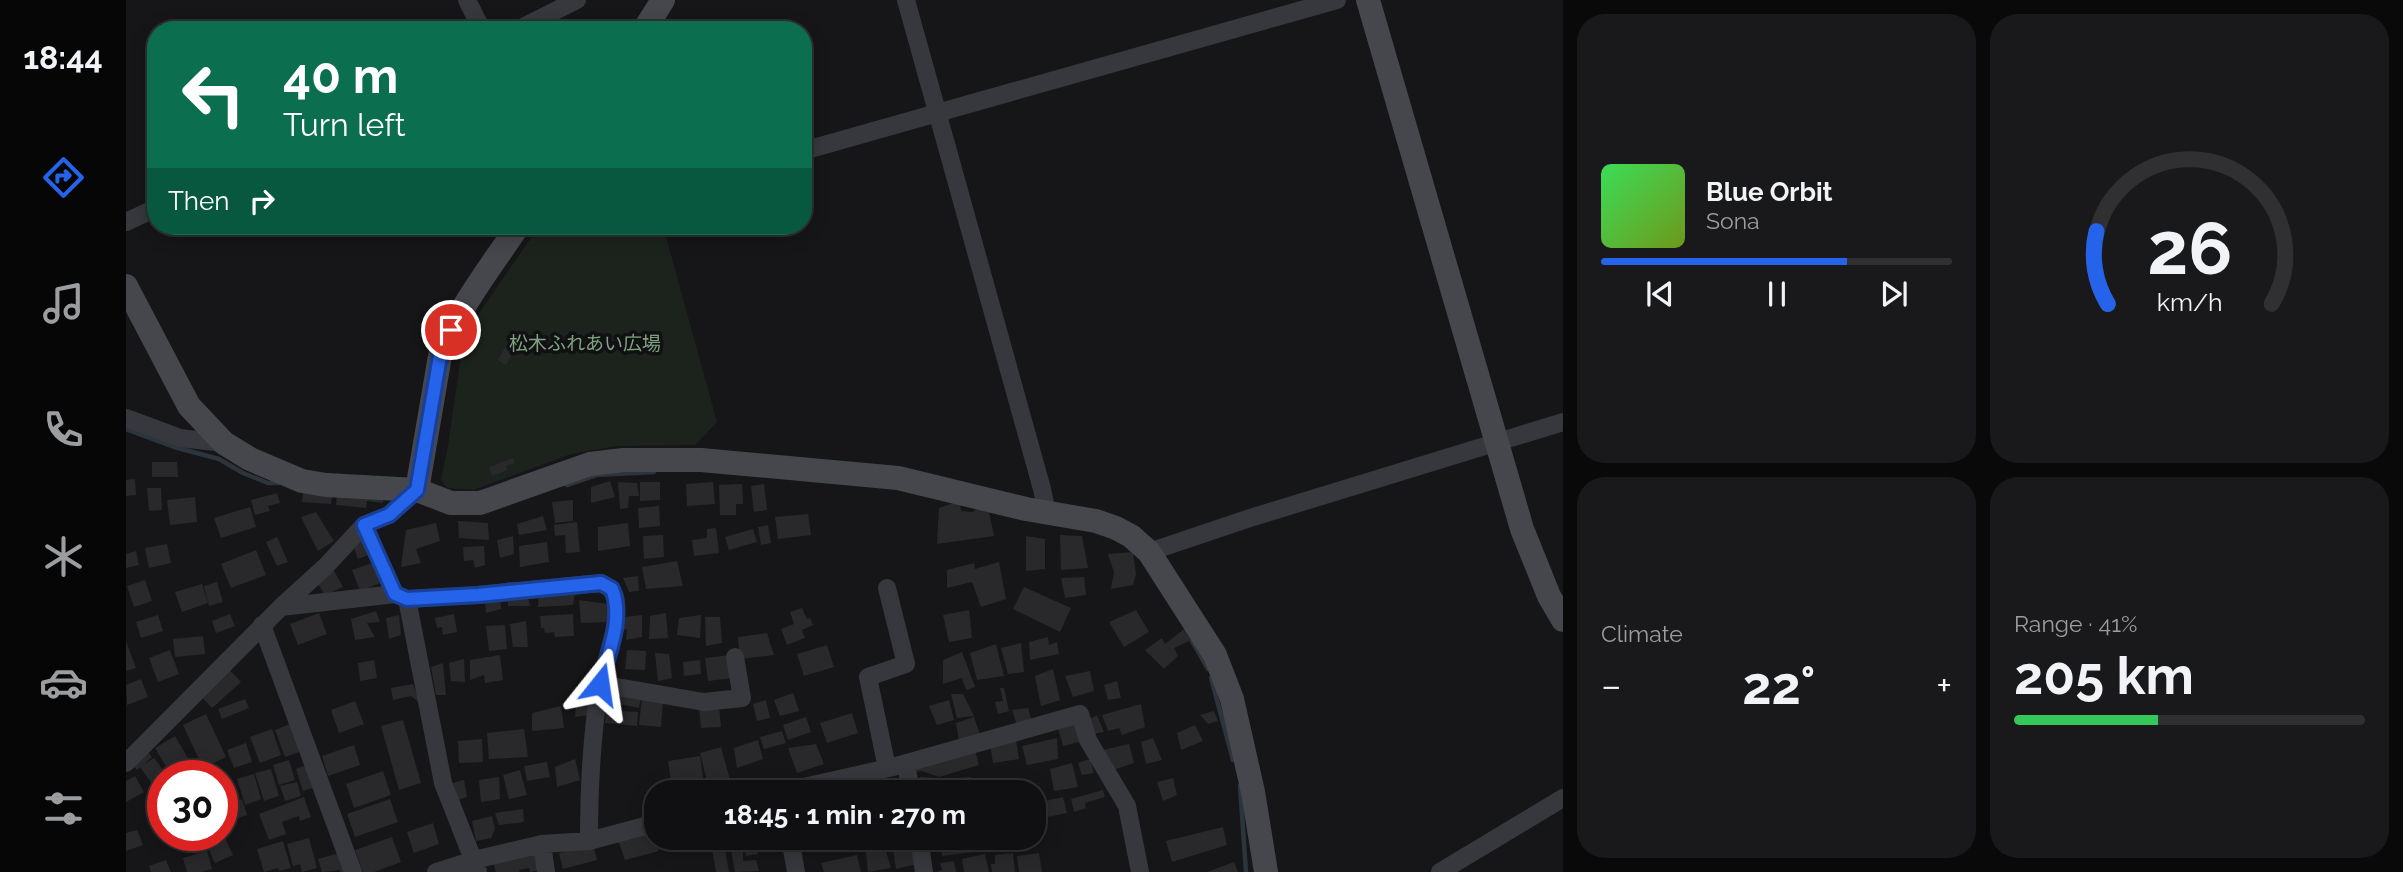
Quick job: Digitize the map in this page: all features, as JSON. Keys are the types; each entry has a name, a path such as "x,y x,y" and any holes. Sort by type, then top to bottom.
{"street":[{"path":"467,0 478,21"},
{"path":"535,21 577,0"},
{"path":"650,21 663,0"},
{"path":"906,0 1047,513"},
{"path":"812,148 1337,0"},
{"path":"1368,0 1522,529 1549,596 1563,620"},
{"path":"126,222 147,212"},
{"path":"126,763 262,625 326,567 364,525 389,515 417,490 439,364 445,344 460,315 511,235"},
{"path":"126,286 189,406 225,443 250,459 302,481 326,485 417,490 451,503 480,503 590,464 623,460 701,460 898,478 1047,513 1096,521 1116,528 1131,536 1149,552 1215,655 1224,675 1253,792 1266,872"},
{"path":"126,418 180,438 225,443"},
{"path":"1149,552 1250,518 1563,422"},
{"path":"364,525 401,597 443,783 476,866"},
{"path":"281,607 401,597 478,595 601,583 612,589 616,600 614,632 600,684 590,756 589,841"},
{"path":"887,588 906,664 867,677 887,768"},
{"path":"262,625 353,872"},
{"path":"600,684 704,702 742,698 735,657"},
{"path":"834,780 906,763 1080,714 1088,740 1127,806 1140,872"},
{"path":"906,763 909,780"},
{"path":"1440,872 1563,798"},
{"path":"436,872 476,866 542,844 589,841 644,827"},
{"path":"542,844 546,872"},
{"path":"792,850 796,872"},
{"path":"921,850 924,872"}],"green space":[{"name":"松木ふれあい広場","path":"533,235 665,235 717,422 695,445 616,446 571,454 473,490 447,488 441,480 462,349 473,322"}],"building":[{"path":"509,340 517,345 506,365 498,360"},
{"path":"513,458 515,463 506,466 508,470 492,476 489,467"},
{"path":"152,462 177,462 178,477 152,477"},
{"path":"135,479 136,495 126,496 126,480"},
{"path":"610,481 615,497 591,503 591,487"},
{"path":"618,482 637,483 639,496 629,496 628,508 620,509"},
{"path":"640,482 660,482 660,500 640,501"},
{"path":"713,482 715,504 687,506 686,484"},
{"path":"742,484 743,504 736,504 736,515 720,515 719,485"},
{"path":"764,484 767,510 754,512 751,486"},
{"path":"304,486 333,488 331,504 302,502"},
{"path":"147,488 161,488 162,510 149,511"},
{"path":"337,490 384,496 383,503 367,501 366,508 336,505"},
{"path":"277,493 280,503 268,506 270,511 255,515 251,500"},
{"path":"195,497 197,522 170,525 167,500"},
{"path":"573,500 573,521 555,523 552,502"},
{"path":"960,501 961,511 972,512 987,503 994,536 937,544 939,508"},
{"path":"659,506 660,526 639,528 638,508"},
{"path":"250,507 256,527 221,538 214,518"},
{"path":"316,512 334,541 318,551 301,517"},
{"path":"808,514 811,535 778,539 775,517"},
{"path":"543,516 547,530 519,535 517,524"},
{"path":"458,521 488,523 489,540 459,538"},
{"path":"577,522 580,552 566,553 565,535 555,536 554,525"},
{"path":"436,523 440,541 416,549 421,563 401,567 406,530"},
{"path":"628,523 630,546 598,551 598,527"},
{"path":"768,525 771,543 761,545 758,527"},
{"path":"716,528 719,553 694,556 692,540 707,538 707,529"},
{"path":"753,529 757,542 729,550 725,537"},
{"path":"366,532 374,553 358,559 353,545"},
{"path":"663,535 664,557 644,559 643,536"},
{"path":"1060,535 1082,536 1088,568 1061,570"},
{"path":"513,536 514,554 500,558 497,540"},
{"path":"1026,536 1045,539 1045,569 1026,571"},
{"path":"277,537 288,562 277,566 266,542"},
{"path":"547,542 549,562 520,567 519,546"},
{"path":"167,544 171,563 149,568 145,548"},
{"path":"484,546 485,565 475,568 473,560 464,561 463,547"},
{"path":"256,550 266,575 231,588 221,564"},
{"path":"136,551 139,565 126,568 126,554"},
{"path":"1133,552 1136,574 1133,585 1111,589 1114,572 1108,554"},
{"path":"677,561 683,586 646,589 642,567"},
{"path":"375,562 383,582 360,591 352,570"},
{"path":"999,562 1006,599 981,607 972,582 947,588 947,570 974,563 975,569"},
{"path":"333,569 343,587 325,595 316,581"},
{"path":"638,576 639,591 629,592 623,578"},
{"path":"1084,577 1086,595 1065,598 1061,578"},
{"path":"145,580 152,601 134,607 127,586"},
{"path":"577,580 573,605 538,607 539,585"},
{"path":"217,582 223,602 209,606 204,586"},
{"path":"507,582 525,582 530,606 508,606"},
{"path":"202,584 208,603 182,612 175,592"},
{"path":"500,585 501,609 486,613 484,588"},
{"path":"1024,587 1071,608 1060,632 1013,609"},
{"path":"579,600 608,604 607,622 581,623"},
{"path":"802,608 813,625 802,630 805,638 787,645 781,629 794,624 790,612"},
{"path":"969,610 972,638 949,642 943,615"},
{"path":"1136,610 1149,632 1124,647 1109,622"},
{"path":"376,611 380,622 367,623 375,637 355,640 351,619"},
{"path":"319,613 327,634 298,645 290,624"},
{"path":"666,613 668,638 649,639 650,616"},
{"path":"230,614 235,626 216,633 212,621"},
{"path":"454,614 457,632 443,635 442,627 437,628 435,618"},
{"path":"573,614 574,636 555,637 554,632 545,633 544,628 541,628 540,616"},
{"path":"158,615 163,631 141,638 136,622"},
{"path":"399,615 401,635 389,639 386,618"},
{"path":"642,615 642,637 626,640 627,629 622,631 624,617"},
{"path":"701,615 700,638 677,635 679,618"},
{"path":"705,617 720,617 722,643 706,646"},
{"path":"526,621 528,647 513,647 510,624"},
{"path":"505,625 507,649 489,651 486,626"},
{"path":"1184,629 1191,640 1174,648 1178,656 1164,669 1145,650 1162,638 1165,644"},
{"path":"767,633 774,655 740,659 738,637"},
{"path":"203,636 205,654 175,657 173,639"},
{"path":"1048,637 1049,645 1057,642 1059,654 1030,660 1029,642"},
{"path":"126,641 136,668 126,671"},
{"path":"1021,643 1024,672 1008,674 1001,648"},
{"path":"996,644 1004,676 977,680 970,653"},
{"path":"827,645 834,667 804,676 797,654"},
{"path":"170,650 179,674 158,682 149,658"},
{"path":"627,650 646,651 645,670 625,669"},
{"path":"962,652 975,687 966,690 962,678 943,684 943,660"},
{"path":"655,653 669,654 672,678 658,681"},
{"path":"500,655 503,680 485,683 484,675 470,680 470,660"},
{"path":"730,655 732,678 708,681 705,658"},
{"path":"464,659 465,682 451,681 449,663"},
{"path":"374,660 377,678 360,681 358,663"},
{"path":"700,660 701,674 684,676 683,662"},
{"path":"443,663 446,695 436,695 431,667"},
{"path":"228,668 241,682 212,708 199,694"},
{"path":"1053,669 1060,700 1041,706 1035,676"},
{"path":"1090,671 1094,691 1073,697 1065,676"},
{"path":"141,679 148,697 127,705 126,685"},
{"path":"1117,681 1121,698 1108,700 1104,685"},
{"path":"413,684 420,703 411,696 393,700 391,688"},
{"path":"1000,688 1004,688 1009,711 998,714 995,702 1003,701"},
{"path":"622,689 642,692 639,708 619,704"},
{"path":"793,693 799,711 780,716 774,700"},
{"path":"951,694 963,694 974,716 957,718"},
{"path":"642,697 663,699 661,727 639,725"},
{"path":"245,699 249,708 222,719 218,709"},
{"path":"766,700 770,718 757,721 753,704"},
{"path":"949,700 954,720 937,725 929,706"},
{"path":"355,701 364,724 339,733 331,710"},
{"path":"576,704 589,705 589,715 575,717"},
{"path":"1141,704 1145,727 1122,735 1119,728 1108,731 1102,715"},
{"path":"561,706 564,728 532,731 532,713"},
{"path":"719,706 721,727 701,728 699,708"},
{"path":"1028,708 1031,719 1017,725 1012,710"},
{"path":"606,710 638,712 637,726 605,723"},
{"path":"1214,711 1218,721 1208,724 1200,715"},
{"path":"852,713 858,733 827,743 820,723"},
{"path":"206,714 226,757 220,760 199,760 183,725"},
{"path":"1097,715 1104,732 1092,734 1090,719"},
{"path":"806,717 811,732 788,740 783,725"},
{"path":"974,717 980,735 959,741 956,723"},
{"path":"1077,719 1083,741 1063,746 1057,724"},
{"path":"403,720 421,783 399,790 381,726"},
{"path":"295,722 305,750 285,757 275,730"},
{"path":"1195,725 1203,741 1181,750 1177,733"},
{"path":"272,729 281,755 260,763 250,737"},
{"path":"524,729 528,757 489,759 487,733"},
{"path":"782,731 786,743 764,749 760,737"},
{"path":"175,736 189,760 162,760 155,748"},
{"path":"1057,738 1058,759 1027,765 1022,746"},
{"path":"1153,738 1162,760 1146,764 1141,742"},
{"path":"482,739 483,762 459,763 458,741"},
{"path":"758,740 763,759 737,768 734,748"},
{"path":"1016,740 1019,759 993,763 990,744"},
{"path":"246,743 252,762 238,767 238,760 231,760 227,750"},
{"path":"816,744 824,764 797,773 788,748"},
{"path":"1129,744 1134,763 1110,771 1103,750"},
{"path":"354,745 360,765 328,776 322,756"},
{"path":"974,746 979,765 939,777 917,772 915,763"},
{"path":"721,747 730,780 707,780 700,753"},
{"path":"145,749 152,757 143,765 147,762 147,777 140,767 137,770 129,762"},
{"path":"700,756 703,780 671,780 668,761"},
{"path":"575,759 580,780 557,787 555,767"},
{"path":"1090,759 1094,773 1082,775 1078,763"},
{"path":"289,760 295,780 279,785 273,765"},
{"path":"547,762 550,777 527,781 524,766"},
{"path":"311,763 319,786 303,791 296,769"},
{"path":"1072,763 1078,787 1054,791 1050,769"},
{"path":"271,769 279,796 264,801 255,773"},
{"path":"520,770 527,795 509,799 503,775"},
{"path":"383,771 391,795 354,808 346,784"},
{"path":"254,774 261,799 245,805 238,779"},
{"path":"135,776 144,792 126,802 126,781"},
{"path":"499,777 500,799 481,802 479,780"},
{"path":"920,777 937,778 937,780 920,780"},
{"path":"971,777 971,780 942,779"},
{"path":"1173,778 1177,795 1163,801 1157,782"},
{"path":"464,780 467,797 458,800 453,783"},
{"path":"297,782 301,796 285,801 280,786"},
{"path":"1103,790 1105,797 1085,803 1086,808 1074,812 1071,799"},
{"path":"304,797 311,817 300,821 299,816 282,822 286,834 269,840 259,814"},
{"path":"1063,797 1067,813 1046,817 1046,801"},
{"path":"242,799 247,815 238,818 238,800"},
{"path":"390,799 398,822 355,837 347,814"},
{"path":"523,809 524,822 499,825 495,813"},
{"path":"492,816 495,829 491,838 476,841 472,821"},
{"path":"433,823 439,844 414,853 407,832"},
{"path":"1223,827 1227,845 1172,862 1166,841"},
{"path":"137,830 143,845 126,851 126,833"},
{"path":"644,834 644,850 659,851 625,860 618,840"},
{"path":"392,837 401,862 374,872 363,872 355,850"},
{"path":"309,838 317,868 302,872 300,864 293,866 287,844"},
{"path":"283,841 291,868 264,872 257,849"},
{"path":"593,844 597,860 563,869 559,853"},
{"path":"712,850 725,850 729,872 716,872"},
{"path":"731,850 743,850 743,861 756,860 759,871 735,872"},
{"path":"745,850 758,850 758,854 746,856"},
{"path":"886,850 891,868 868,872 866,852"},
{"path":"893,850 914,850 917,864 896,869"},
{"path":"941,850 988,850 942,856"},
{"path":"207,851 212,869 187,872 183,858"},
{"path":"209,851 231,851 233,855 215,863"},
{"path":"343,852 349,872 322,872 318,859"},
{"path":"536,852 540,870 530,872 529,868 519,870 520,872 496,872 493,863"},
{"path":"1013,853 1015,872 992,872 991,864 995,864 995,855"},
{"path":"1039,853 1042,872 1019,872 1017,856"},
{"path":"985,854 989,872 964,872 962,859"},
{"path":"857,855 861,872 824,872 821,863"},
{"path":"166,860 171,872 151,872 149,866"},
{"path":"954,861 956,872 937,872 942,870 940,863"},
{"path":"1234,862 1238,872 1207,872"}],"waterway":[{"path":"126,429 174,447 219,459 268,483 279,483"},
{"path":"567,485 596,475 654,472"},
{"path":"1192,641 1208,669"},
{"path":"1211,678 1233,760"},
{"path":"1240,786 1246,872"}],"route":[{"path":"451,330 440,356 417,490 389,515 364,525 395,594 407,599 601,583 612,589 616,600 614,632 600,684"}]}
